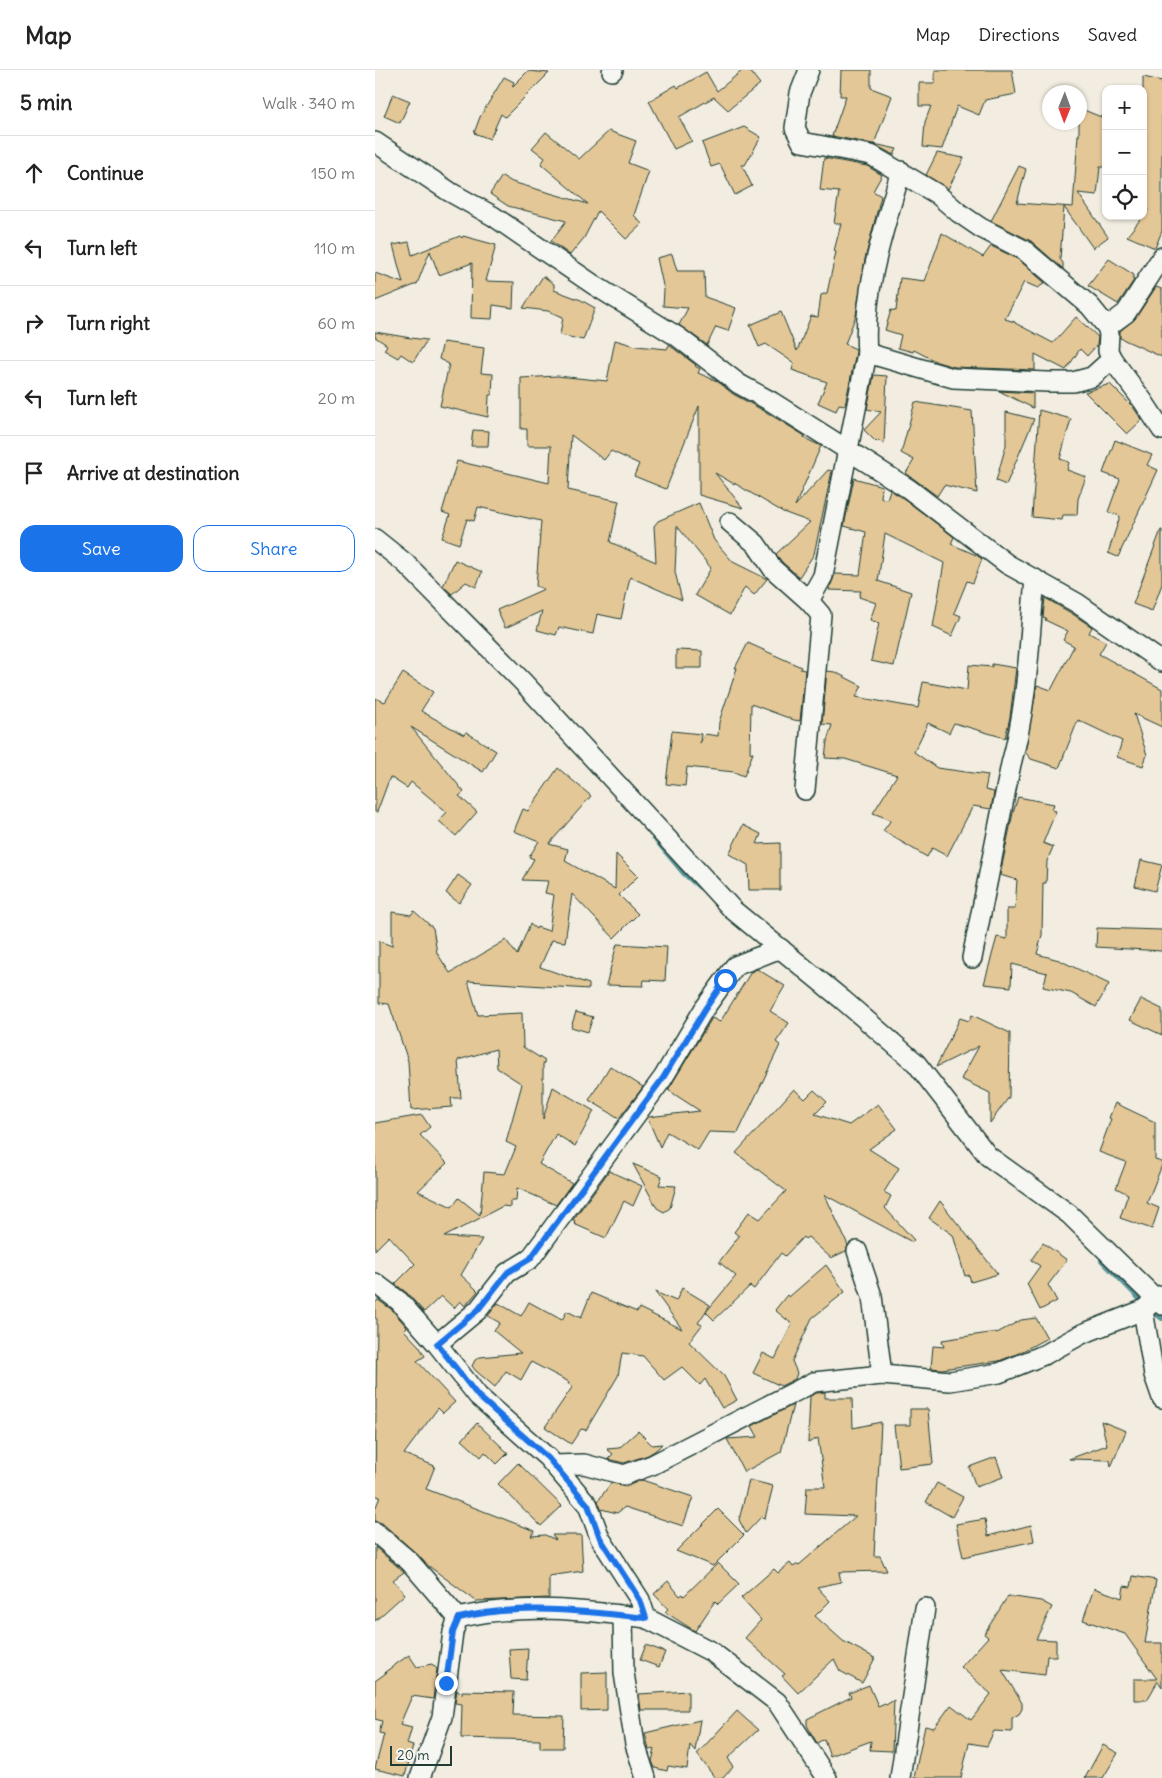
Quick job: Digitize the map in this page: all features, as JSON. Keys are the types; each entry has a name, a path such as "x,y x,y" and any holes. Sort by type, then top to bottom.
{"street":[{"path":"809,70 801,93 795,128 802,142 871,154 937,194 966,218 1025,250 1090,306 1107,327 1109,334 1108,351 1112,359 1162,430"},
{"path":"375,142 450,192 493,216 594,285 678,337 739,384 772,402 909,489 1007,564 1077,603 1162,662"},
{"path":"809,601 823,576 867,353 865,330 873,279 901,171"},
{"path":"1107,327 1126,313 1162,256"},
{"path":"867,353 953,378 1048,382 1073,382 1092,377 1112,359"},
{"path":"730,522 756,544 773,569 809,601 821,615 805,790"},
{"path":"375,539 405,563 522,681 733,910 843,1000 916,1063 988,1156 1069,1214 1156,1303 1153,1375 1162,1398"},
{"path":"972,958 1011,764 1020,733 1025,702 1035,579"},
{"path":"437,1344 478,1310 507,1273 530,1259 663,1078 705,1009 735,966 781,949"},
{"path":"857,1251 872,1296 882,1375"},
{"path":"375,1284 399,1301 437,1344 478,1396 555,1465 588,1505 600,1538 640,1600 646,1618"},
{"path":"555,1465 584,1464 623,1475 652,1465 814,1382 882,1375 949,1381 999,1373 1046,1354 1082,1334 1156,1303"},
{"path":"375,1532 410,1562 459,1618"},
{"path":"900,1778 925,1608"},
{"path":"459,1618 481,1612 562,1609 646,1618 712,1652 777,1702 827,1778"},
{"path":"623,1615 623,1673 635,1744 646,1778"},
{"path":"420,1778 442,1717 453,1632 459,1618"}],"building":[{"path":"743,70 749,70 760,84 728,110 714,97 679,117 692,141 674,149 649,101 676,85 678,88 706,72 717,91"},
{"path":"841,70 871,70 871,88 892,96 874,144 897,149 894,155 873,144 832,136 846,96 840,96"},
{"path":"935,70 1012,70 1016,94 985,100 979,115 957,106 942,149 923,147 925,122 931,106 919,106 919,83 935,83"},
{"path":"528,71 549,73 505,117 501,114 490,139 474,133 480,117 504,77 514,82 512,87"},
{"path":"1143,77 1162,81 1162,231 1155,248 1127,236 1140,220 1147,220 1147,85 1143,85"},
{"path":"393,94 410,101 400,123 384,116"},
{"path":"1087,111 1102,117 1102,167 1100,167 1097,195 1078,193 1108,237 1093,248 1064,207 1060,259 1063,263 1063,269 1031,241 991,221 1019,166 1026,169 1017,203 1073,207 1079,130 1087,130"},
{"path":"744,127 761,137 745,165 742,165 752,186 735,195 720,164 711,167 702,143"},
{"path":"609,131 636,141 628,163 649,171 634,215 642,224 626,239 598,211 584,238 570,255 551,241 566,221 508,206 490,194 502,176 512,182 588,204 541,164 545,158 532,148 546,132 579,159"},
{"path":"937,153 964,158 948,189 926,175"},
{"path":"824,158 867,166 882,175 873,191 881,196 865,259 856,315 845,344 856,349 856,352 845,405 839,404 836,411 818,403 827,382 792,370 794,363 766,344 759,347 750,325 781,312 797,351 811,316 818,317 821,295 827,293 841,224 834,223 839,192 820,190"},
{"path":"942,233 983,257 991,246 1018,259 1045,283 1038,288 1024,282 1005,319 1015,322 1053,343 1076,317 1098,337 1097,345 1087,356 1080,349 1066,370 1035,354 1035,370 955,367 937,362 914,350 913,352 898,348 901,335 885,330 891,310 896,311 900,278 925,281"},
{"path":"460,236 496,245 486,281 514,282 513,308 493,305 492,319 471,318 472,263 439,275 430,251 417,284 375,301 375,273 403,283 393,245 409,242 412,255"},
{"path":"672,254 677,271 704,271 705,297 736,308 728,331 716,327 707,345 679,325 688,308 663,306 664,290 657,258"},
{"path":"1109,259 1134,275 1132,279 1134,280 1118,304 1088,286"},
{"path":"543,276 554,284 554,290 581,300 595,308 583,340 560,335 563,317 548,311 523,308"},
{"path":"1156,287 1162,289 1162,357 1120,338 1120,331 1135,319"},
{"path":"375,332 427,340 413,362 401,354 398,358 384,350 387,345 375,337"},
{"path":"615,340 636,346 667,349 669,345 696,365 700,369 698,373 717,381 733,394 805,436 804,438 821,446 795,506 828,470 832,471 814,554 799,577 776,554 810,522 783,512 715,473 743,508 699,495 699,406 666,489 634,476 639,464 611,451 604,460 571,435 568,490 619,501 610,542 656,562 654,526 658,521 699,503 714,540 733,562 767,579 754,595 745,587 730,615 695,595 711,568 677,526 675,572 682,600 630,577 621,619 597,614 593,634 559,627 556,635 537,630 542,611 505,628 497,610 544,589 536,586 541,521 478,507 474,521 467,519 459,544 442,538 450,515 442,512 457,461 549,483 551,446 527,446 527,429 521,429 521,378 557,376 607,381"},
{"path":"443,342 484,348 481,373 493,374 492,395 489,395 488,417 440,406 449,364 439,359"},
{"path":"874,375 887,376 884,444 878,440 876,442 864,430 881,412 867,409"},
{"path":"1110,384 1133,407 1142,420 1127,434 1085,392"},
{"path":"999,391 1033,393 1033,408"},
{"path":"915,402 972,411 977,493 944,485 937,496 906,473 914,460 901,453"},
{"path":"1039,410 1071,419 1060,459 1069,462 1067,470 1086,477 1078,499 1077,515 1063,515 1062,520 1032,517"},
{"path":"1006,412 1034,419 1006,485 996,481 1006,445"},
{"path":"473,430 489,431 488,446 471,446"},
{"path":"1115,440 1152,455 1147,465 1158,470 1118,557 1108,553 1120,516 1108,512 1120,479 1103,473"},
{"path":"854,478 882,486 881,498 887,499 890,490 903,498 954,537 951,544 982,559 973,583 967,581 954,613 961,616 952,636 933,627 944,563 885,534 878,581 911,592 894,666 871,661 879,623 870,620 876,603 859,597 861,591 829,590 835,574 860,575 866,532 844,526"},
{"path":"1161,530 1162,584 1152,611 1133,604"},
{"path":"455,560 482,572 476,587 466,582 452,594 443,586"},
{"path":"1045,598 1092,627 1089,633 1106,642 1099,654 1162,689 1162,727 1134,714 1147,755 1143,766 1117,757 1122,741 1078,720 1059,768 1031,759 1025,752 1037,685 1051,690 1074,646 1063,640 1068,631 1045,620 1046,618 1043,617"},
{"path":"748,643 805,670 800,721 751,704 750,752 753,753 744,776 734,772 687,767 685,786 666,784 672,731 701,734 700,743 705,734 718,736 719,722 737,668 735,668"},
{"path":"676,650 702,651 702,668 676,668"},
{"path":"992,664 1016,668 1010,717 1005,738 954,723 949,733 928,723 914,752 937,768 988,775 985,790 994,792 991,809 973,806 947,856 932,848 927,857 883,831 891,820 873,813 897,775 845,759 825,758 827,741 832,725 822,724 827,671 835,672 862,686 856,697 918,708 923,682 967,690 969,665 992,667"},
{"path":"403,673 433,692 421,711 464,735 466,732 496,751 483,772 411,727 464,792 459,796 477,812 456,836 439,821 447,812 411,782 407,788 390,777 377,812 375,812 375,698 385,702"},
{"path":"558,768 591,796 549,844 568,849 565,861 615,889 616,854 638,876 619,895 638,914 614,938 572,894 565,942 552,940 540,967 589,984 589,989 468,981 478,1015 522,1013 523,1047 545,1061 543,1064 543,1119 553,1087 594,1111 575,1146 556,1134 539,1164 572,1183 556,1205 517,1188 516,1201 510,1201 510,1207 503,1206 444,1237 482,1239 461,1275 478,1291 465,1306 460,1301 454,1308 441,1296 424,1312 407,1293 395,1284 415,1264 389,1236 375,1250 375,1123 422,1115 430,1127 420,1135 447,1163 418,1191 452,1207 459,1198 480,1215 484,1172 505,1174 516,1147 506,1142 522,1084 497,1068 496,1049 458,1060 461,1098 451,1098 452,1107 411,1110 408,1061 389,1004 379,1003 379,941 392,946 392,912 411,915 414,911 433,928 437,953 450,973 506,940 517,955 530,924 536,929 537,927 549,931 554,895 545,893 548,881 522,880 534,859 529,857 539,841 514,831 523,809 528,811"},
{"path":"1018,797 1054,804 1052,810 1056,811 1043,843 1053,847 1047,861 1046,883 1043,883 1042,935 1037,954 1059,960 1109,984 1096,1007 1071,993 1043,987 1047,973 1012,964 1011,987 984,984 997,937 1007,939 1007,909 1015,909 1017,880 1000,875"},
{"path":"743,825 761,834 757,844 780,843 780,890 749,890 748,865 729,854"},
{"path":"1141,860 1162,865 1155,891 1135,886"},
{"path":"458,875 472,885 459,903 446,893"},
{"path":"1097,928 1162,930 1162,951 1096,947"},
{"path":"617,944 667,947 665,981 644,980 643,986 606,985"},
{"path":"757,969 785,986 770,1011 789,1023 776,1042 780,1045 738,1133 709,1132 698,1150 667,1132 660,1147 647,1119 648,1117 700,1111 668,1090 712,1018 720,1022 751,972"},
{"path":"1141,999 1162,1009 1162,1035 1130,1020"},
{"path":"576,1012 593,1017 588,1032 571,1027"},
{"path":"972,1015 1010,1033 1009,1097 990,1123 990,1093 961,1079 979,1046 936,1067 960,1018 969,1021"},
{"path":"610,1066 643,1087 619,1118 589,1100"},
{"path":"794,1089 805,1099 814,1090 827,1102 815,1114 849,1125 878,1104 897,1129 869,1149 899,1168 884,1192 891,1196 885,1208 914,1240 912,1242 825,1195 848,1245 846,1251 831,1258 808,1237 805,1239 803,1237 785,1256 781,1253 754,1289 750,1286 714,1320 706,1312 736,1276 719,1262 739,1236 734,1232 749,1212 760,1219 786,1191 736,1153"},
{"path":"1115,1103 1155,1122 1155,1160 1162,1162 1162,1165 1147,1203 1159,1208 1152,1229 1120,1218 1128,1194 1116,1188 1126,1162 1099,1152"},
{"path":"633,1164 662,1176 659,1185 676,1186 670,1208 664,1212 657,1208"},
{"path":"609,1171 642,1186 633,1206 624,1201 606,1238 574,1224 575,1221 573,1220"},
{"path":"940,1201 998,1274 971,1282 969,1275 965,1276 953,1235 929,1218"},
{"path":"1043,1243 1067,1260 1048,1285 1057,1301 1040,1310 1027,1284 1040,1266 1031,1260"},
{"path":"826,1265 845,1292 812,1318 792,1361 797,1373 795,1379 781,1386 753,1373 763,1353 775,1359 792,1324 775,1310 787,1295 789,1297"},
{"path":"682,1288 710,1305 698,1323 702,1325 689,1342 724,1376 737,1400 722,1408 705,1379 700,1385 682,1367 664,1380 643,1356 622,1353 618,1376 586,1430 581,1429 571,1444 545,1427 573,1386 568,1384 569,1382 531,1362 521,1380 506,1371 495,1387 472,1366 475,1360 480,1357 521,1353 494,1331 500,1323 488,1316 498,1303 521,1316 529,1302 562,1320 567,1311 581,1318 591,1293 637,1312 639,1308 682,1329 655,1292 676,1301"},
{"path":"378,1300 391,1309 407,1327 404,1330 419,1346 425,1356 417,1361 455,1402 443,1413 438,1408 404,1454 435,1466 426,1489 535,1531 531,1536 545,1535 556,1540 552,1535 581,1535 583,1571 549,1576 549,1598 476,1601 426,1564 382,1523 375,1521 375,1509 380,1497 375,1495 377,1319 375,1318 375,1303"},
{"path":"1036,1318 1047,1338 1019,1353 999,1361 942,1369 931,1368 933,1346 944,1347 942,1340 997,1333 1021,1320"},
{"path":"825,1392 825,1398 852,1398 853,1428 881,1422 874,1556 880,1556 887,1571 839,1572 841,1582 817,1587 830,1601 815,1616 843,1641 875,1658 862,1683 840,1671 834,1659 798,1693 782,1676 785,1674 745,1638 761,1620 741,1598 774,1569 778,1573 790,1563 793,1567 799,1565 856,1516 805,1514 807,1487 825,1487 818,1438 808,1443 810,1396"},
{"path":"793,1405 781,1452 744,1472 727,1439 758,1437 752,1426"},
{"path":"910,1409 928,1409 933,1464 899,1468 894,1425 910,1425"},
{"path":"1101,1421 1126,1431 1111,1467 1110,1460 1069,1459 1107,1445"},
{"path":"477,1423 508,1453 497,1464 485,1452 481,1457 462,1440"},
{"path":"638,1431 652,1445 662,1444 648,1455 624,1463 608,1459 613,1454 607,1449 619,1448"},
{"path":"996,1457 1003,1477 976,1487 969,1467"},
{"path":"518,1463 562,1506 541,1526 498,1484"},
{"path":"642,1480 693,1497 683,1526 625,1507 617,1513 601,1509 598,1501 611,1483 627,1486"},
{"path":"749,1480 773,1486 765,1518 761,1517 746,1533 739,1520"},
{"path":"937,1483 963,1497 952,1517 926,1502"},
{"path":"718,1509 744,1535 713,1566 676,1551"},
{"path":"985,1519 988,1536 1031,1525 1034,1541 963,1557 956,1524"},
{"path":"375,1547 404,1572 393,1580 405,1594 375,1621"},
{"path":"718,1563 739,1584 718,1604 715,1601 695,1631 665,1612 668,1609 654,1594 668,1581 680,1596 683,1594 684,1596"},
{"path":"1133,1576 1156,1580 1145,1643 1162,1643 1162,1687 1158,1681 1147,1700 1134,1700 1134,1679 1157,1679 1125,1634 1083,1620 1094,1588 1122,1598 1124,1586 1131,1587"},
{"path":"1008,1596 1041,1601 1052,1607 1036,1639 1056,1640 1056,1656 1047,1656 1045,1675 1002,1670 1022,1703 1022,1709 1019,1714 1012,1718 1012,1732 994,1731 987,1746 969,1743 961,1778 914,1778 925,1726 934,1728 951,1705 971,1720 991,1694 961,1667 988,1637 984,1634"},
{"path":"646,1645 665,1652 659,1667 640,1660"},
{"path":"528,1648 526,1680 511,1679 509,1649"},
{"path":"409,1655 417,1667 432,1664 437,1669 433,1699 412,1696 400,1724 412,1727 407,1744 413,1746 405,1776 375,1769 384,1734 379,1733 382,1721 375,1719 375,1681"},
{"path":"607,1672 607,1710 581,1711 581,1673"},
{"path":"869,1685 878,1706 885,1703 886,1705 894,1700 892,1751 870,1750 871,1741 830,1756 824,1739 817,1743 807,1725 807,1719 851,1697 849,1693"},
{"path":"457,1690 462,1695 462,1691 514,1692 513,1715 564,1716 563,1748 540,1748 540,1740 461,1738 462,1704 455,1703"},
{"path":"688,1691 688,1710 641,1710 639,1694"},
{"path":"737,1711 758,1730 728,1758 733,1767 723,1778 715,1778 697,1754"},
{"path":"700,1720 695,1751 690,1745 687,1769 668,1766 667,1771 655,1768 652,1761 655,1749 649,1750 645,1733"},
{"path":"1103,1745 1118,1753 1103,1778 1085,1778"}],"waterway":[{"path":"654,837 685,874 700,887"},
{"path":"1102,1260 1147,1306 1162,1318"}],"route":[{"path":"446,1683 453,1632 459,1618 481,1612 562,1609 646,1618 640,1600 600,1538 588,1505 548,1458 478,1396 437,1344 478,1310 507,1273 530,1259 663,1078 725,980"}]}
